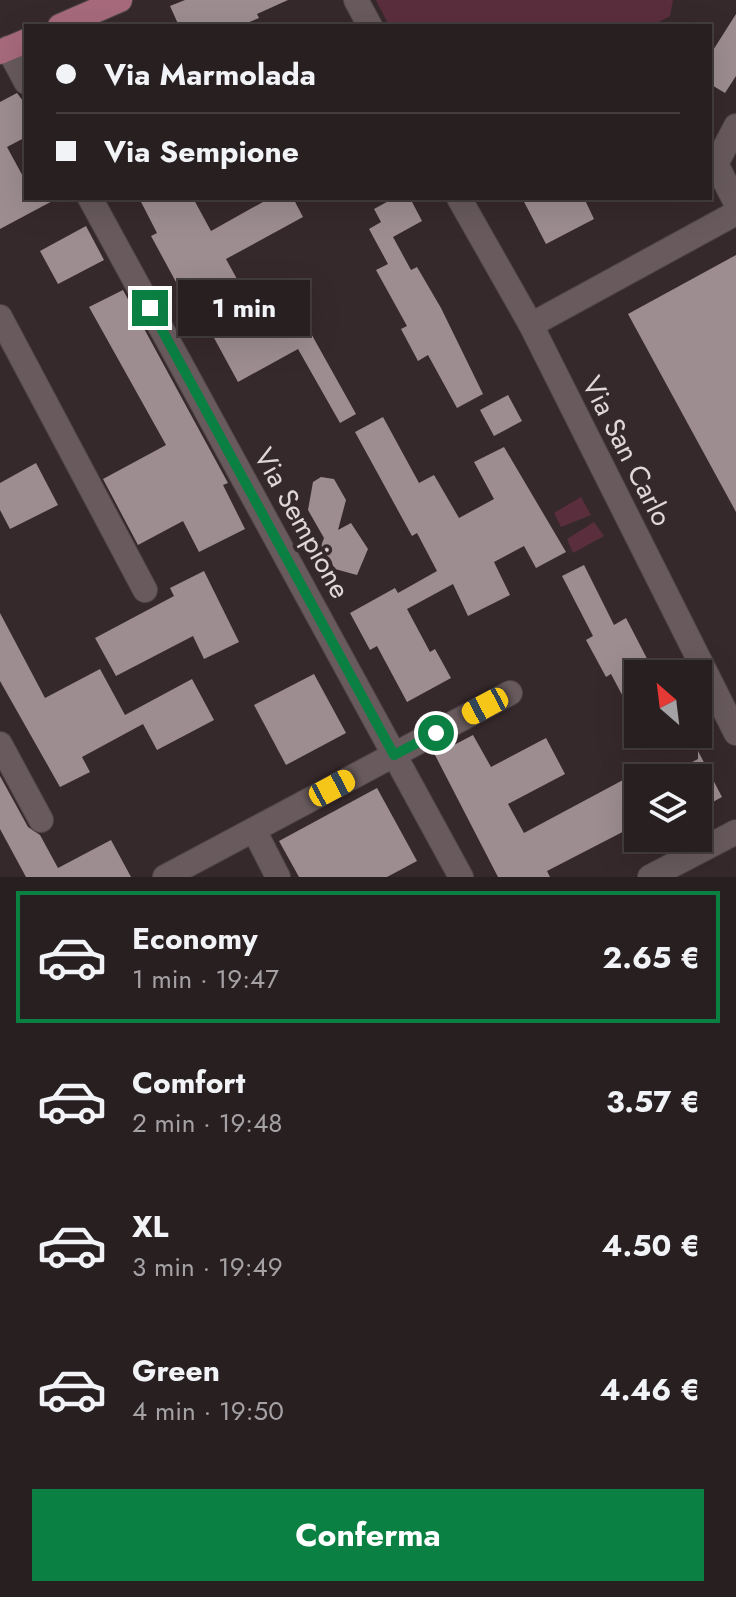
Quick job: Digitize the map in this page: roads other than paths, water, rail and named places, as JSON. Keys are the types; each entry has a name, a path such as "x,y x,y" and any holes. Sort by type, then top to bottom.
{"main road":[{"path":"65,24 120,0"}],"street":[{"path":"356,0 369,24"},
{"path":"11,47 24,77"},
{"path":"736,126 716,164 736,203"},
{"name":"Via Sempione","path":"91,200 461,877"},
{"name":"Via San Carlo","path":"460,200 531,325 736,733"},
{"path":"531,325 736,213"},
{"path":"0,317 145,590"},
{"path":"165,877 510,693"},
{"path":"0,744 41,820"},
{"path":"254,830 278,877"},
{"path":"650,877 736,832"}]}
